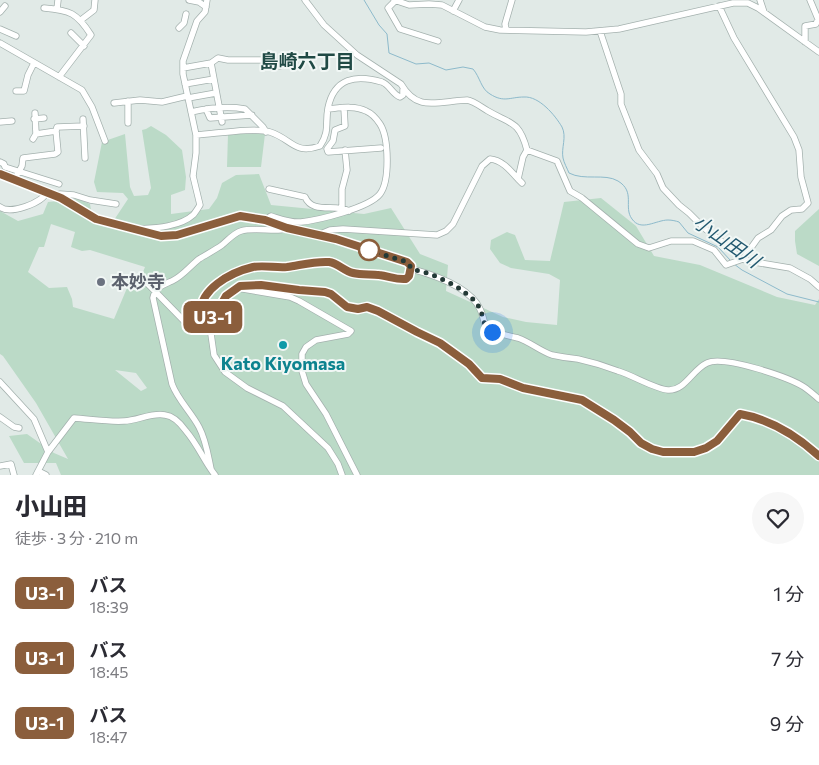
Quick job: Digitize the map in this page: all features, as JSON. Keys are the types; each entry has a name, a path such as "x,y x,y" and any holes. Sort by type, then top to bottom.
{"main road":[{"path":"0,174 57,196 96,219 161,236 169,236 240,216 265,220 287,228 343,241 407,262 411,266 409,276 406,279 398,280 383,275 353,273 332,262 285,267 254,267 223,279 209,292 201,312 202,316 209,320 214,317 226,296 236,288 246,285 325,292 331,294 347,307 358,309 367,307 378,311 440,343 469,364 482,378 500,379 523,388 582,400 614,420 641,443 652,449 679,453 694,452 706,448 717,441 740,414 761,419 785,431 803,442 819,456"}],"street":[{"path":"57,9 58,0"},
{"path":"81,20 94,10 95,0"},
{"path":"189,0 199,2 206,7"},
{"path":"138,229 168,226 187,219 193,215 200,205 193,176 196,136 183,68 184,57 197,21 204,14 207,0"},
{"path":"196,136 266,132 282,137 304,150 320,146 327,132 328,109 337,87 342,83 351,79 381,82 386,84 391,91 400,97 403,95 401,84 357,55 324,25 305,0"},
{"path":"438,41 400,29 388,8 394,0 442,5 485,27 506,30 600,31 619,29 733,3 748,3 819,52"},
{"path":"453,11 459,0"},
{"path":"506,30 505,24 512,0"},
{"path":"760,0 764,13"},
{"path":"805,42 805,26 816,24 818,19 810,0"},
{"path":"0,12 5,6"},
{"path":"719,6 734,38 794,137 799,150 801,177 808,203 802,209 791,210 782,216 770,230 758,238 740,260"},
{"path":"44,8 71,12 81,20 91,35 59,77"},
{"path":"179,28 184,24 186,14"},
{"path":"0,29 16,36"},
{"path":"600,31 621,94 621,104 639,150 657,174 663,188 740,260"},
{"path":"71,33 84,46"},
{"path":"0,43 82,90 87,96 105,141"},
{"path":"183,68 211,63 218,58 228,60 274,60 280,66"},
{"path":"16,91 24,90 34,62"},
{"path":"211,63 222,120"},
{"path":"185,84 214,79"},
{"path":"403,90 419,102 433,103 466,100 474,102 492,113 505,118 519,129 527,150 557,161 570,191 582,198 638,244 649,248 670,241 693,241 714,250 726,265 740,260 790,268 819,288"},
{"path":"114,103 140,100 162,102 216,93"},
{"path":"128,101 128,123"},
{"path":"190,112 219,108 245,109 266,132"},
{"path":"344,108 345,126 335,130 332,141 327,149 328,152 381,148"},
{"path":"265,220 271,216 301,222 349,211 375,200 381,193 386,171 386,153 384,132 380,124 372,114 358,108 328,109"},
{"path":"206,109 210,118 222,120 252,115"},
{"path":"44,118 34,116 34,136 56,131"},
{"path":"83,119 85,158"},
{"path":"0,122 12,121"},
{"path":"14,180 22,166 23,158 58,152 57,126 84,126"},
{"path":"342,208 342,189 347,170 345,150"},
{"path":"318,235 330,230 343,229 437,235 446,231 453,224 482,166 490,159 496,159 506,166 520,181 523,157 527,150"},
{"path":"0,162 5,167 18,172 59,184"},
{"path":"269,189 305,197 307,201 315,206 342,208 349,211"},
{"path":"0,207 7,211 16,209 43,198 47,192"},
{"path":"57,196 60,194 74,194 90,200 116,204"},
{"path":"211,469 199,426 176,395 172,384 153,298 155,291 180,276 198,260 241,231 262,228 280,231 287,228"},
{"path":"411,266 412,269 431,274 456,286 472,298 480,308 486,328 499,334 521,339 543,352 590,362 620,371 665,390 674,390 680,387 698,368 706,363 713,360 728,362 780,376 804,387 819,399"},
{"path":"142,278 187,324"},
{"path":"236,288 290,297 351,331 348,334 316,340 306,347 302,354 302,371 306,384 326,414 357,475"},
{"path":"209,320 214,355 224,372 247,388 283,406 328,448 338,464 342,475"},
{"path":"0,382 34,419 48,452"},
{"path":"46,475 37,473 48,452 74,418 124,421 160,414 167,415 185,429 215,475"},
{"path":"0,418 18,428"},
{"path":"0,466 11,464 14,475"}],"green space":[{"path":"151,126 166,135 182,150 186,177 185,190 171,195 171,214 209,209 217,198 222,183 236,175 259,174 271,205 364,214 391,208 420,254 448,265 446,291 503,317 526,322 557,325 560,280 549,274 511,268 500,263 490,249 491,240 507,232 515,235 525,260 550,261 564,202 601,198 636,226 654,256 700,265 777,297 815,305 819,299 819,475 61,475 56,463 24,463 9,436 27,434 54,453 68,459 36,403 0,354 0,211 18,221 43,214 48,202 78,199 90,204 93,221 110,226 128,199 123,193 97,192 94,182 102,142 125,134 130,187 134,196 148,195 151,188 142,130","holes":["51,224 75,232 71,247 82,251 90,250 145,267 139,282 129,278 127,288 114,319 73,307 67,287 49,288 28,272 39,247 44,247","115,370 136,373 147,388 141,391"]},
{"path":"228,134 265,134 261,167 227,167"},
{"path":"819,209 819,266 797,254 795,231"}],"waterway":[{"name":"小山田川","path":"364,0 379,25 387,34 389,53 416,64 429,63 446,70 463,67 473,69 487,92 495,97 503,99 530,98 541,103 551,112 562,127 564,135 563,158 569,173 618,181 627,190 630,214 636,223 644,225 663,220 679,222 688,233 718,247 731,261"},
{"name":"小山田川","path":"734,264 787,294 819,302"}],"bus line":[{"name":"U3-1","path":"0,174 61,198 96,219 161,236 177,235 230,218 249,216 295,231 350,243 407,262 411,266 409,276 406,279 398,280 383,275 348,272 332,262 285,267 254,267 223,279 209,292 201,312 202,316 209,320 214,317 226,296 240,286 276,286 325,292 331,294 347,307 358,309 367,307 426,335 469,364 482,378 500,379 523,388 582,400 614,420 641,443 652,449 679,453 694,452 706,448 717,441 740,414 761,419 785,431 799,439 819,456"}],"place":[{"name":"本妙寺","path":"101,282"},
{"name":"Kato Kiyomasa","path":"283,345"}],"district":[{"name":"島崎六丁目","path":"307,61"}],"route":[{"path":"369,250 407,262 412,269 431,274 456,286 472,298 480,308 486,328 492,332"}]}
